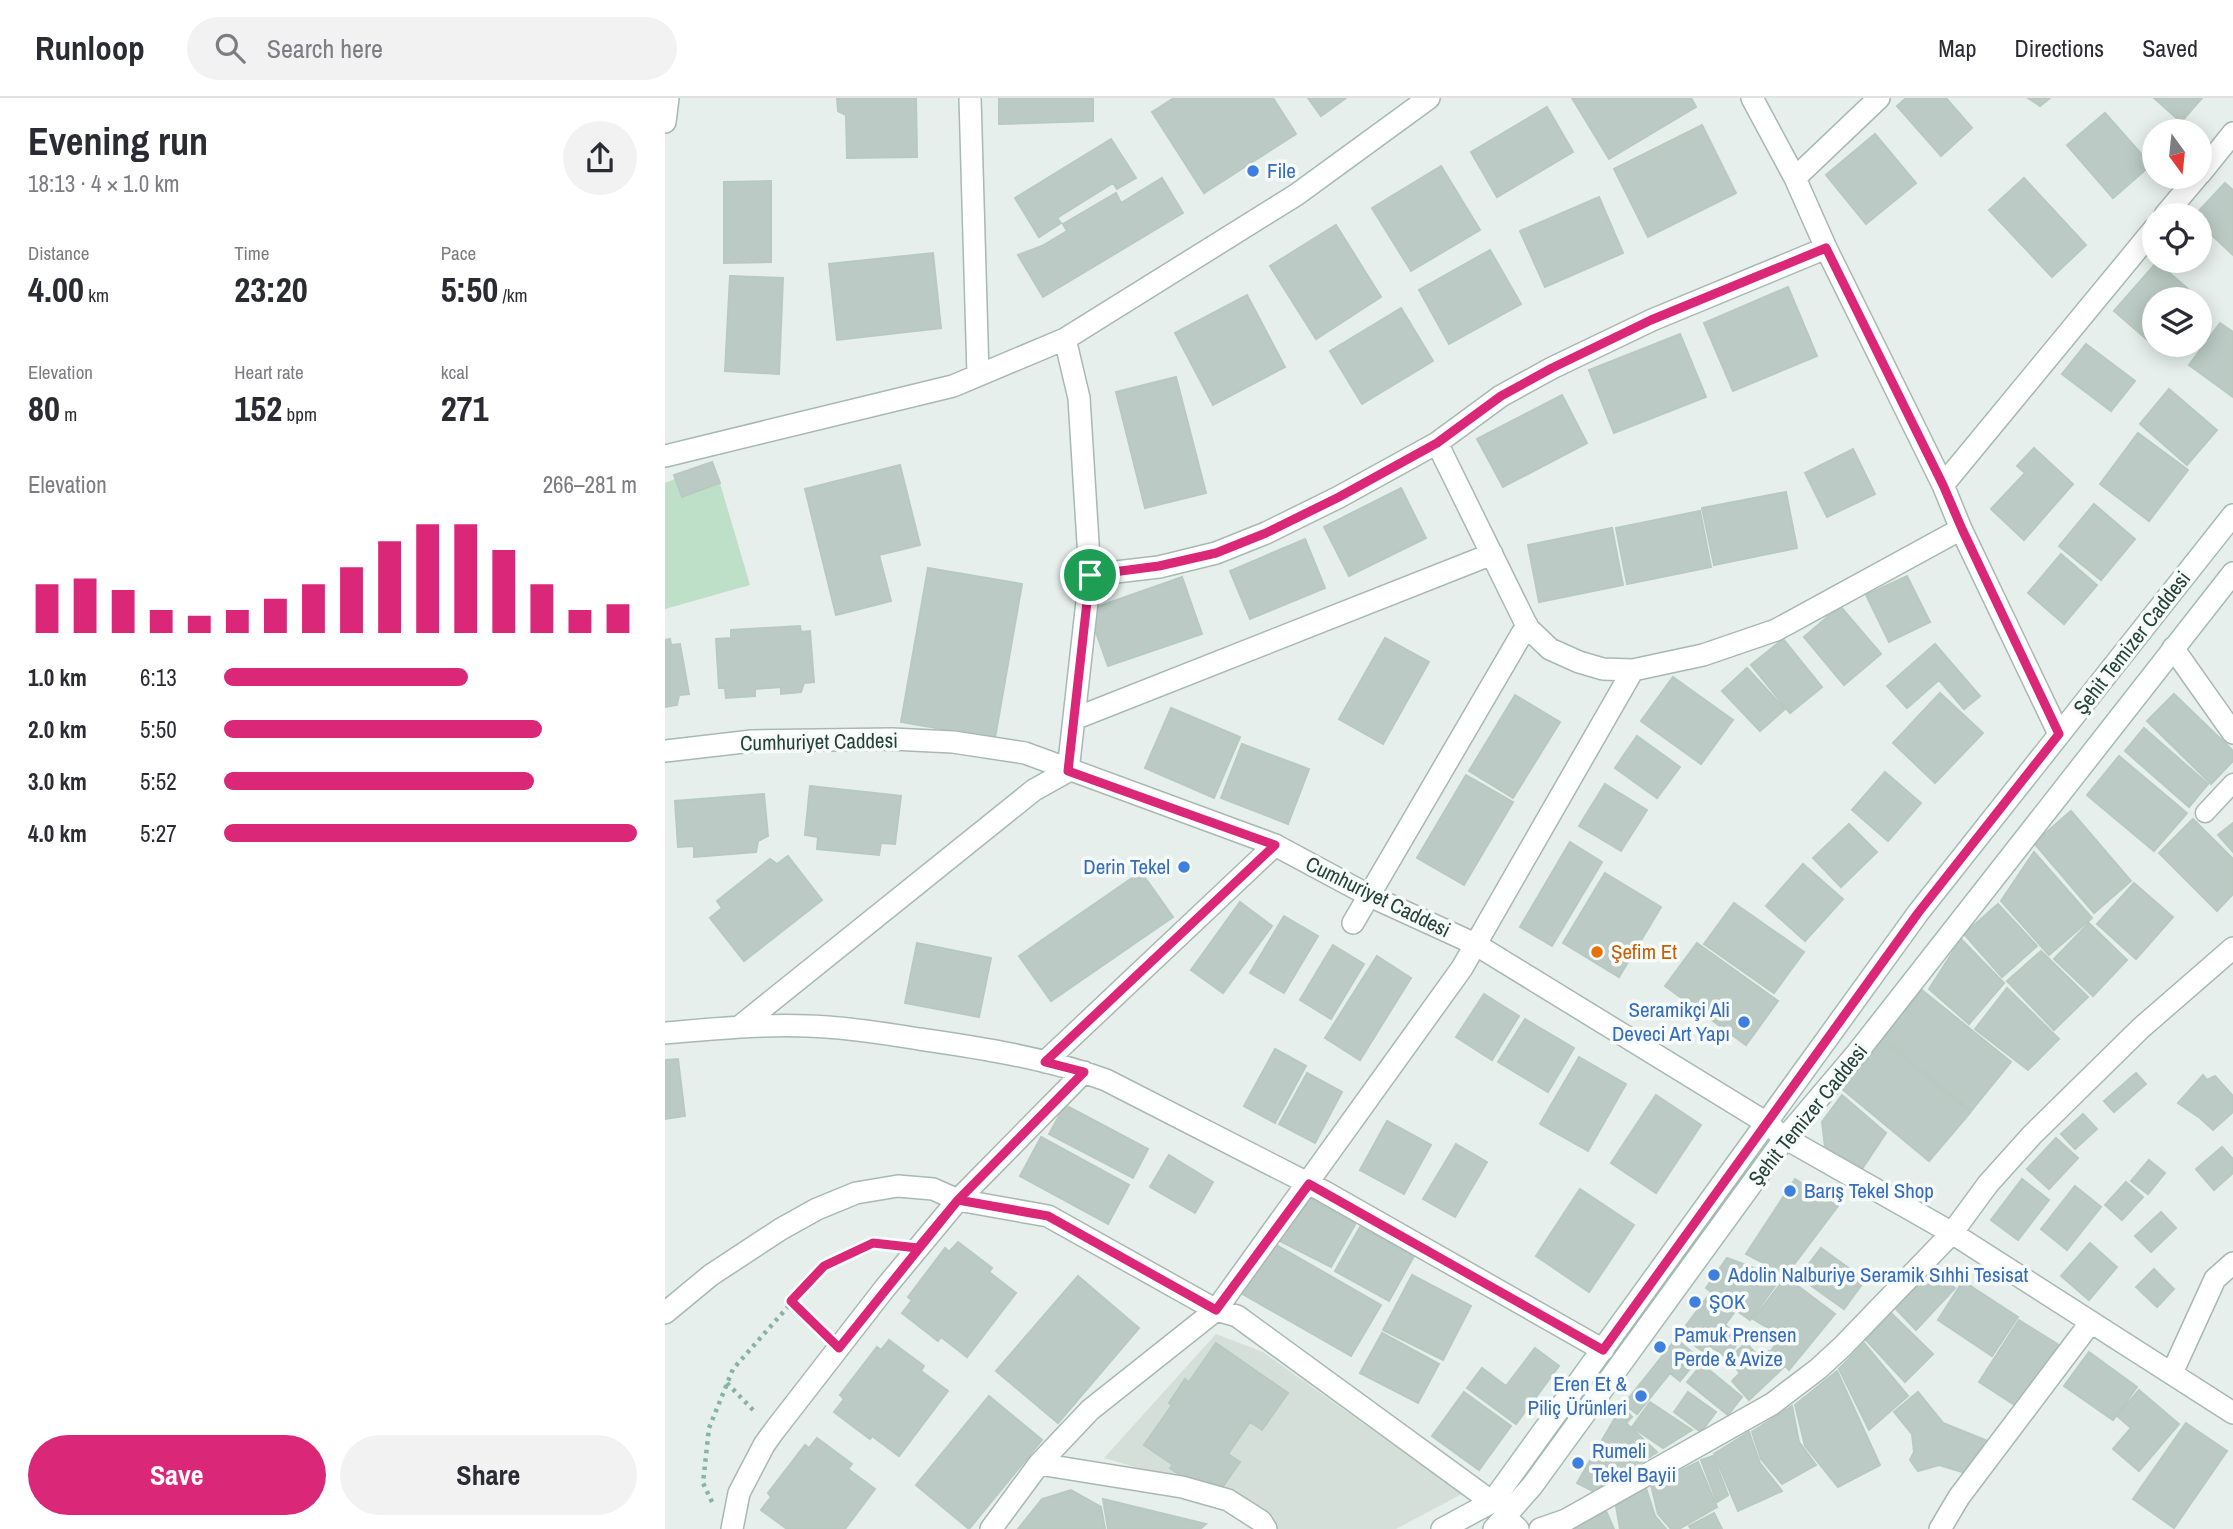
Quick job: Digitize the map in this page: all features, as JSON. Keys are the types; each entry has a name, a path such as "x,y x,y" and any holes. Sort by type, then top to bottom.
{"street":[{"path":"665,122 668,98"},
{"path":"970,98 978,375"},
{"path":"665,456 953,386 1065,339 1296,195 1429,98"},
{"path":"1752,98 1795,178 2059,734"},
{"path":"1795,178 1879,98"},
{"path":"2212,158 2233,133"},
{"path":"2175,203 2186,189"},
{"path":"1943,485 2142,244"},
{"path":"1090,575 1159,566 1229,548 1266,533 1339,497 1437,443 1501,396 1552,368 1651,320 1826,248"},
{"path":"739,1027 1034,790 1068,771 1090,575 1079,398 1065,339"},
{"path":"1437,443 1527,625 1550,649 1579,662 1603,668 1633,670 1703,655 1776,630 1962,529"},
{"name":"Şehit Temizer Caddesi","path":"1502,1519 1603,1350 1765,1122 1918,913 2233,515"},
{"path":"1074,719 1492,554"},
{"name":"Şehit Temizer Caddesi","path":"1442,1529 1502,1519 1532,1486 1785,1138 1857,1053 2233,573"},
{"path":"1353,923 1527,625"},
{"path":"2173,648 2233,733"},
{"path":"991,1529 1039,1464 1090,1410 1216,1310 1462,968 1633,670"},
{"name":"Cumhuriyet Caddesi","path":"665,751 752,741 892,739 953,742 1025,753 1275,845 1370,896 1475,944 1765,1122 1785,1138 1952,1233 2233,1413"},
{"path":"1045,1062 1275,845"},
{"path":"1540,1529 1566,1520 1772,1404 1843,1346 1952,1233 1988,1184 2032,1135 2141,1028 2233,948"},
{"path":"665,1033 739,1027 809,1026 992,1049 1084,1072 1106,1080 1309,1184 1603,1350"},
{"path":"735,1528 739,1493 774,1431 958,1200 1084,1072"},
{"path":"665,1313 711,1275 781,1229 817,1209 856,1193 898,1186 933,1189 958,1200 1048,1216 1216,1310 1237,1316 1502,1519"},
{"path":"2172,1373 2214,1279 2233,1263"},
{"path":"1940,1529 1959,1497 2091,1322"},
{"path":"1039,1464 1182,1487 1228,1500 1261,1521 1266,1529"}],"lane":[{"path":"2205,813 2233,783"}],"path":[{"path":"735,1528 722,1524 703,1482 709,1428 733,1369 824,1266 873,1243 918,1248"},
{"path":"791,1301 839,1348"},
{"path":"727,1383 774,1431"}],"shaded area":[{"path":"1216,1334 1263,1352 1462,1494 1396,1529 1276,1529 1269,1518 1220,1492 1104,1458"}],"green space":[{"path":"714,463 750,585 665,609 665,483"}],"building":[{"path":"837,98 916,98 917,157 847,158 846,115 838,111"},
{"path":"999,98 1093,98 1093,121 999,124"},
{"path":"1174,98 1273,98 1296,134 1204,193 1152,112"},
{"path":"1308,98 1346,98 1321,116"},
{"path":"1572,98 1691,98 1696,107 1609,159"},
{"path":"1906,98 1946,98 1972,128 1941,156 1897,106"},
{"path":"2028,98 2050,98 2040,106"},
{"path":"2154,98 2202,98 2184,119 2178,119"},
{"path":"1547,107 1573,152 1497,197 1471,152"},
{"path":"2105,113 2142,155 2142,173 2113,198 2067,145"},
{"path":"1702,125 1736,193 1648,237 1614,169"},
{"path":"1875,134 1916,183 1866,224 1826,175"},
{"path":"1111,139 1136,178 1117,189 1113,183 1057,218 1061,223 1039,237 1015,198"},
{"path":"1441,166 1480,230 1411,271 1372,208"},
{"path":"1162,178 1183,213 1043,297 1018,255 1042,246 1067,231 1063,224 1116,193 1121,203"},
{"path":"2024,178 2086,245 2052,277 1989,210"},
{"path":"771,181 771,262 724,263 724,182"},
{"path":"2225,183 2233,190 2233,255 2212,235 2212,203 2206,203"},
{"path":"1599,197 1623,253 1545,287 1520,231"},
{"path":"1336,225 1381,297 1316,339 1270,266"},
{"path":"1490,250 1521,304 1449,344 1419,290"},
{"path":"933,253 941,328 837,340 829,264"},
{"path":"2147,273 2170,273 2186,287 2142,287 2142,335 2114,311"},
{"path":"730,276 783,278 779,374 725,371"},
{"path":"1788,287 1817,356 1733,391 1704,323"},
{"path":"1247,295 1285,367 1213,405 1175,333"},
{"path":"1401,308 1433,361 1362,404 1330,351"},
{"path":"2220,323 2233,332 2233,397 2189,365 2195,357 2212,357 2212,334"},
{"path":"1680,334 1706,397 1614,433 1589,370"},
{"path":"2086,344 2135,381 2111,411 2062,374"},
{"path":"1176,377 1206,493 1145,508 1116,392"},
{"path":"2169,389 2217,430 2187,465 2140,424"},
{"path":"1562,395 1587,443 1503,487 1477,439"},
{"path":"2138,433 2188,470 2149,521 2100,484"},
{"path":"2034,448 2073,484 2024,540 1991,509 2025,473 2017,466"},
{"path":"1853,449 1875,494 1827,517 1805,473"},
{"path":"712,462 720,483 682,497 674,475"},
{"path":"900,465 920,545 879,555 891,601 836,615 805,489"},
{"path":"1401,488 1426,538 1349,576 1324,527"},
{"path":"1786,492 1797,548 1714,565 1702,508"},
{"path":"2094,504 2135,539 2101,580 2059,546"},
{"path":"1700,511 1711,567 1627,584 1616,528"},
{"path":"1612,528 1623,585 1539,602 1528,545"},
{"path":"1305,539 1325,588 1250,619 1230,571"},
{"path":"2061,554 2097,585 2064,624 2028,593"},
{"path":"928,568 1022,584 995,738 901,722"},
{"path":"1907,576 1930,622 1889,642 1866,595"},
{"path":"1182,577 1202,634 1108,666 1088,610"},
{"path":"1840,606 1881,654 1844,685 1804,637"},
{"path":"800,626 801,632 810,631 814,682 804,683 801,692 781,694 781,687 755,689 755,696 726,698 725,688 719,688 716,639 731,638 731,630"},
{"path":"1385,638 1429,662 1383,744 1339,719"},
{"path":"670,639 671,645 680,644 689,694 679,695 677,705 665,707 665,640"},
{"path":"1783,639 1822,687 1790,713 1751,665"},
{"path":"1935,644 1980,696 1964,709 1939,680 1907,708 1887,686"},
{"path":"1747,668 1785,709 1760,731 1722,691"},
{"path":"1673,677 1733,720 1701,764 1641,721"},
{"path":"1940,693 1983,733 1935,783 1893,743"},
{"path":"2174,694 2233,751 2233,761 2211,784 2147,721"},
{"path":"1515,695 1560,722 1513,798 1469,771"},
{"path":"1171,708 1240,737 1214,798 1145,768"},
{"path":"2144,728 2208,784 2189,807 2125,751"},
{"path":"1637,736 1680,767 1657,798 1615,768"},
{"path":"1242,744 1309,769 1288,824 1221,798"},
{"path":"2119,756 2187,813 2154,851 2087,795"},
{"path":"1885,772 1921,803 1888,841 1852,810"},
{"path":"1466,775 1513,802 1464,885 1417,858"},
{"path":"1605,784 1647,810 1621,851 1579,826"},
{"path":"810,786 901,796 895,844 881,843 879,855 817,849 818,837 805,835"},
{"path":"764,794 768,836 758,841 756,852 694,857 694,846 678,847 675,801"},
{"path":"2071,811 2131,881 2094,913 2034,843"},
{"path":"2193,819 2233,859 2233,894 2217,911 2159,853"},
{"path":"2233,823 2233,852 2218,835"},
{"path":"1849,824 1877,852 1841,887 1813,858"},
{"path":"1570,842 1602,862 1552,946 1520,927"},
{"path":"2034,852 2092,918 2049,955 2001,901"},
{"path":"788,856 822,900 744,961 710,918 722,908 717,901 770,859 777,864"},
{"path":"1803,864 1843,899 1805,941 1766,906"},
{"path":"1141,872 1173,917 1051,1001 1019,956"},
{"path":"1605,873 1661,907 1619,977 1563,943"},
{"path":"2134,883 2173,917 2136,959 2097,924"},
{"path":"1240,902 1272,926 1223,993 1191,970"},
{"path":"1734,903 1804,952 1774,993 1704,944"},
{"path":"1998,904 2037,946 2002,977 1964,934"},
{"path":"1284,916 1318,936 1284,993 1250,973"},
{"path":"2089,923 2127,960 2093,996 2054,959"},
{"path":"1961,939 2004,983 1969,1024 1929,989"},
{"path":"917,943 991,958 979,1017 905,1003"},
{"path":"1697,943 1778,1001 1746,1045 1665,986"},
{"path":"1333,945 1364,964 1331,1019 1300,1000"},
{"path":"2041,951 2088,997 2054,1030 2007,981"},
{"path":"1377,956 1411,978 1360,1060 1325,1038"},
{"path":"2007,988 2059,1039 2028,1070 1975,1029"},
{"path":"1922,990 2011,1062 1971,1111 1882,1038"},
{"path":"1484,994 1519,1016 1492,1060 1456,1037"},
{"path":"1525,1019 1574,1048 1548,1092 1498,1062"},
{"path":"1881,1040 1970,1113 1929,1161 1841,1088"},
{"path":"1275,1049 1306,1066 1275,1123 1244,1106"},
{"path":"1579,1057 1626,1084 1588,1151 1540,1124"},
{"path":"678,1059 685,1116 665,1119 665,1060"},
{"path":"1307,1073 1342,1092 1315,1143 1279,1124"},
{"path":"2136,1073 2146,1084 2114,1112 2104,1101"},
{"path":"2203,1075 2207,1080 2215,1076 2233,1096 2233,1112 2213,1130 2178,1103"},
{"path":"1656,1095 1701,1125 1656,1193 1611,1163"},
{"path":"1842,1095 1886,1133 1860,1172 1825,1147 1822,1122"},
{"path":"1065,1105 1148,1149 1133,1178 1049,1134"},
{"path":"2083,1114 2097,1129 2075,1149 2061,1134"},
{"path":"1387,1121 1431,1145 1404,1194 1360,1170"},
{"path":"1041,1137 1129,1185 1108,1224 1020,1176"},
{"path":"2056,1138 2078,1158 2049,1189 2027,1169"},
{"path":"1456,1144 1487,1162 1455,1217 1423,1199"},
{"path":"2222,1147 2233,1159 2233,1173 2214,1190 2196,1169"},
{"path":"1169,1155 1213,1182 1195,1213 1150,1187"},
{"path":"2149,1160 2165,1173 2148,1194 2131,1181"},
{"path":"1795,1179 1838,1206 1786,1275 1746,1254"},
{"path":"2022,1179 2049,1200 2018,1240 1991,1220"},
{"path":"2126,1182 2143,1197 2122,1220 2105,1205"},
{"path":"2075,1186 2101,1207 2067,1250 2041,1229"},
{"path":"1580,1189 1634,1225 1589,1292 1536,1256"},
{"path":"1305,1196 1356,1223 1331,1267 1278,1240"},
{"path":"2161,1212 2176,1228 2151,1252 2135,1236"},
{"path":"1360,1227 1414,1256 1389,1301 1335,1271"},
{"path":"958,1242 992,1268 989,1272 1016,1293 967,1357 941,1337 938,1341 902,1313 912,1300 908,1297 945,1248 949,1252"},
{"path":"1273,1243 1381,1305 1351,1356 1239,1292"},
{"path":"2090,1243 2117,1267 2089,1300 2061,1276"},
{"path":"1821,1248 1865,1280 1844,1309 1799,1277"},
{"path":"1727,1258 1781,1278 1750,1320 1706,1288"},
{"path":"1929,1267 1955,1288 1916,1330 1894,1307"},
{"path":"2154,1269 2174,1289 2157,1307 2136,1287"},
{"path":"1412,1275 1471,1306 1443,1360 1383,1330"},
{"path":"1078,1276 1139,1328 1058,1423 996,1371"},
{"path":"1786,1277 1835,1314 1789,1370 1771,1351 1781,1336 1753,1319"},
{"path":"1963,1281 2018,1317 1992,1356 1938,1320"},
{"path":"1711,1292 1736,1310 1725,1325 1742,1337 1727,1358 1713,1348 1707,1354 1679,1335"},
{"path":"1891,1313 1933,1354 1905,1382 1866,1340"},
{"path":"2019,1320 2062,1347 2021,1409 1979,1382"},
{"path":"1382,1333 1439,1364 1418,1403 1360,1373"},
{"path":"1676,1339 1699,1358 1680,1381 1670,1373 1637,1414 1624,1404"},
{"path":"889,1340 924,1366 921,1371 948,1391 899,1456 872,1436 870,1439 834,1412 844,1399 840,1395 877,1347 881,1350"},
{"path":"1216,1343 1288,1393 1262,1430 1250,1422 1228,1454 1240,1462 1217,1495 1193,1478 1190,1482 1170,1468 1173,1465 1144,1445 1172,1405 1169,1403 1185,1379 1189,1382"},
{"path":"1746,1343 1761,1359 1769,1351 1784,1367 1749,1400 1732,1381 1740,1373 1728,1359"},
{"path":"1864,1343 1908,1396 1869,1430 1839,1369"},
{"path":"1535,1348 1559,1366 1516,1424 1467,1388 1482,1368 1506,1386"},
{"path":"2089,1352 2137,1387 2113,1420 2064,1386"},
{"path":"1702,1364 1742,1397 1728,1415 1687,1382"},
{"path":"1837,1371 1880,1465 1838,1487 1805,1446 1795,1405"},
{"path":"2139,1390 2179,1424 2139,1471 2113,1449 2131,1428 2117,1416"},
{"path":"1464,1392 1511,1426 1479,1470 1432,1436"},
{"path":"1688,1392 1716,1412 1701,1432 1674,1412"},
{"path":"1918,1392 1943,1423 1990,1442 1966,1473 1939,1465 1918,1471 1910,1460 1914,1452 1912,1434 1894,1412"},
{"path":"989,1396 1042,1440 969,1529 916,1485"},
{"path":"1650,1402 1692,1430 1663,1448 1632,1427"},
{"path":"1622,1406 1632,1417 1626,1423 1657,1452 1595,1492 1577,1483"},
{"path":"1792,1406 1799,1442 1816,1465 1782,1484 1761,1459 1752,1432"},
{"path":"2186,1423 2227,1451 2174,1528 2133,1499"},
{"path":"1749,1432 1760,1463 1782,1491 1738,1511 1714,1454"},
{"path":"817,1438 852,1464 848,1469 875,1489 845,1529 787,1529 761,1510 771,1497 768,1493 805,1445 809,1448"},
{"path":"1713,1456 1728,1495 1717,1502 1701,1460"},
{"path":"1698,1462 1717,1507 1679,1529 1671,1529 1658,1514 1651,1485"},
{"path":"1646,1488 1655,1516 1666,1529 1620,1529 1616,1506"},
{"path":"1071,1490 1101,1507 1105,1529 1018,1529 1042,1499"},
{"path":"1103,1499 1206,1524 1200,1529 1108,1529"},
{"path":"1606,1511 1614,1529 1576,1529 1575,1526"},
{"path":"1714,1513 1722,1529 1691,1529 1689,1526"}],"place":[{"name":"File","path":"1253,171"},
{"name":"Derin Tekel","path":"1184,867"},
{"name":"Şefim Et","path":"1597,952"},
{"name":"Seramikçi Ali Deveci Art Yapı","path":"1744,1022"},
{"name":"Barış Tekel Shop","path":"1790,1191"},
{"name":"Adolin Nalburiye Seramik Sıhhi Tesisat","path":"1714,1275"},
{"name":"ŞOK","path":"1695,1302"},
{"name":"Pamuk Prensen Perde & Avize","path":"1660,1347"},
{"name":"Eren Et & Piliç Ürünleri","path":"1641,1396"},
{"name":"Rumeli Tekel Bayii","path":"1578,1463"}],"route":[{"path":"1090,575 1068,771 1275,845 1045,1062 1084,1072 958,1200 839,1348 791,1301 824,1266 873,1243 918,1248 958,1200 1048,1216 1216,1310 1309,1184 1603,1350 1918,913 2059,734 1943,485 1826,248 1651,320 1552,368 1501,396 1437,443 1339,497 1266,533 1216,553 1159,566 1090,575"}]}
